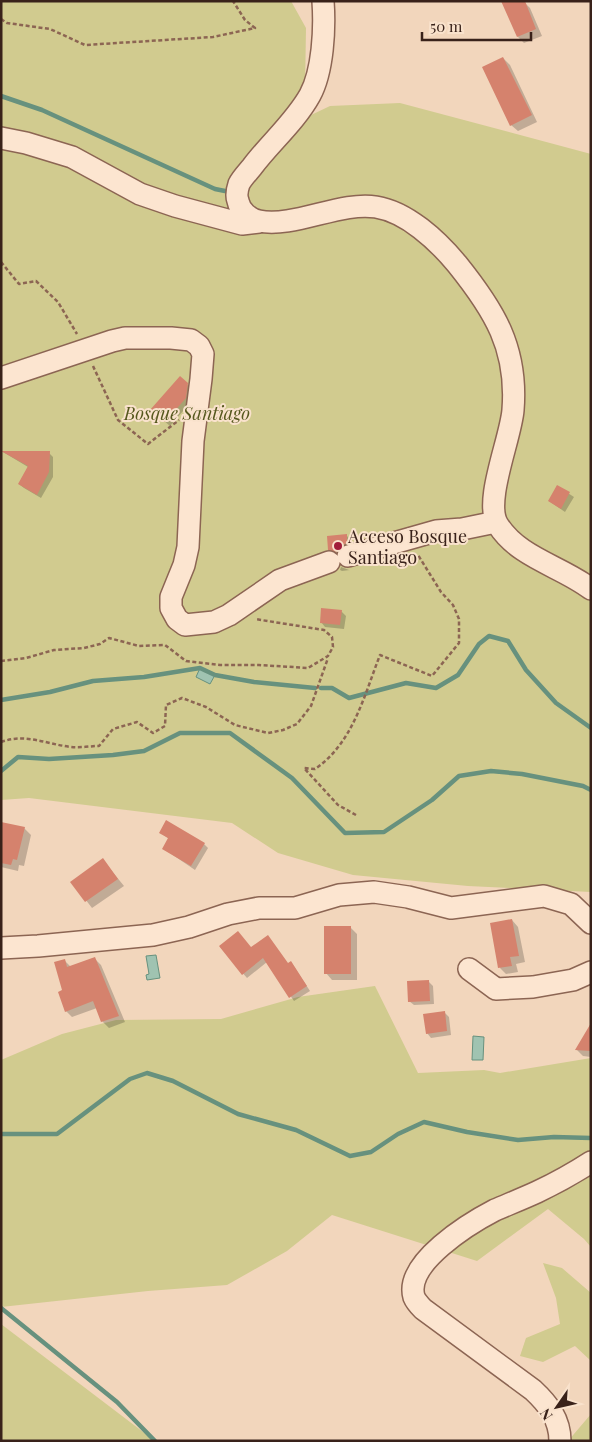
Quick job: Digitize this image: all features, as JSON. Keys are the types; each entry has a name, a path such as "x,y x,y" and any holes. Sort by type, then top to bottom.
{"street":[{"path":"310,1 315,11 321,48"},
{"path":"264,222 250,218 241,209 237,196 238,189 240,183 257,160 297,115 310,96 317,80 325,20 323,1"},
{"path":"1,138 26,142 72,157 140,194 175,206 242,224 297,218 359,206 376,207 394,212 411,223 446,251 478,290 498,324 505,342 513,384 511,424 501,459 493,505 496,522 513,543 525,552 546,562 591,589"},
{"path":"1,378 125,338 191,340 199,346 203,354 202,379 193,441 188,548 184,565 171,597 171,608 177,619 185,625 214,622 229,615 280,580 339,559 436,531 462,529 496,522"},
{"path":"1,948 153,935 189,927 228,914 259,908 295,908 339,895 374,892 408,897 451,908 544,896 571,904 591,923"},
{"path":"469,969 496,990 533,987 573,980 591,972"},
{"path":"560,1441 560,1432 554,1414 542,1398 423,1309 414,1296 415,1280 432,1252 457,1234 494,1211 538,1192 591,1162"}],"path":[{"path":"1,19 7,23 50,29 84,45 213,37 255,28 245,20 234,1"},
{"path":"356,815 338,805 304,768 315,769 326,762 350,732 380,655 432,676 459,643 459,619 453,605 441,592 408,539"},
{"path":"1,742 14,738 46,741 72,747 99,746 113,729 137,722 153,733 165,726 166,705 182,698 206,707 235,725 268,733 283,730 297,724 311,706 333,646 332,637 324,630 229,615"},
{"path":"1,661 26,658 54,650 84,648 100,644 109,638 139,646 165,645 186,661 220,665 308,668 328,656"}],"green space":[{"name":"Bosque Santiago","path":"1,1 291,1 306,28 305,90 269,135 330,106 400,103 591,154 591,892 468,886 353,875 278,853 232,823 29,798 1,800"},
{"path":"375,986 418,1073 484,1070 500,1073 591,1058 591,1247 548,1209 477,1261 332,1215 287,1251 227,1285 148,1291 1,1307 1,1060 62,1034 116,1020 221,1019 298,997"},
{"path":"543,1263 562,1268 591,1293 591,1361 575,1346 543,1362 520,1356 526,1338 560,1324 556,1298"},
{"path":"1,1324 155,1441 1,1441"},
{"path":"591,1414 591,1441 568,1441"}],"shaded area":[{"path":"200,668 215,675 210,684 196,677"},
{"path":"156,955 160,978 147,980 146,975 149,974 146,956"},
{"path":"473,1036 484,1037 483,1060 472,1060"}],"building":[{"path":"501,1 525,1 536,29 517,37"},
{"path":"503,57 532,115 510,126 482,67"},
{"path":"180,376 188,383 186,398 165,422 150,410"},
{"path":"1,451 50,451 49,472 37,495 18,484 28,466"},
{"path":"557,485 570,492 561,509 548,501"},
{"path":"347,534 347,543 339,547 336,552 328,550 327,536"},
{"path":"321,608 342,610 340,625 320,623"},
{"path":"166,820 205,843 191,866 162,849 168,838 159,833"},
{"path":"1,822 25,827 17,860 13,859 11,865 1,863"},
{"path":"103,858 118,879 85,902 70,882"},
{"path":"512,919 519,956 510,957 512,966 498,968 490,923"},
{"path":"324,926 351,926 351,974 324,974"},
{"path":"238,931 251,947 268,935 288,963 291,961 307,986 289,998 263,958 242,975 219,946"},
{"path":"95,957 119,1016 101,1022 93,1001 65,1012 58,992 62,990 54,962 65,959 67,967"},
{"path":"429,980 430,1001 408,1002 407,981"},
{"path":"445,1011 447,1031 426,1034 423,1014"},
{"path":"591,1023 591,1051 575,1050"}],"waterway":[{"path":"1,96 42,110 215,189 225,191"},
{"path":"321,688 332,688 349,698 406,683 436,688 458,675 479,644 489,636 508,641 526,670 556,703 591,728"},
{"path":"1,700 50,692 93,681 144,677 200,668 215,675 254,682 315,688"},
{"path":"1,771 18,757 49,759 113,755 144,751 180,733 230,733 292,778 345,833 384,832 432,800 459,776 491,771 522,774 583,786 591,790"},
{"path":"1,1134 57,1134 130,1079 147,1073 173,1081 238,1114 296,1130 350,1156 371,1152 398,1134 424,1122 467,1132 518,1140 554,1137 591,1138"},
{"path":"1,1308 117,1402 155,1441"}],"place":[{"name":"Acceso Bosque Santiago","path":"338,546"}]}
